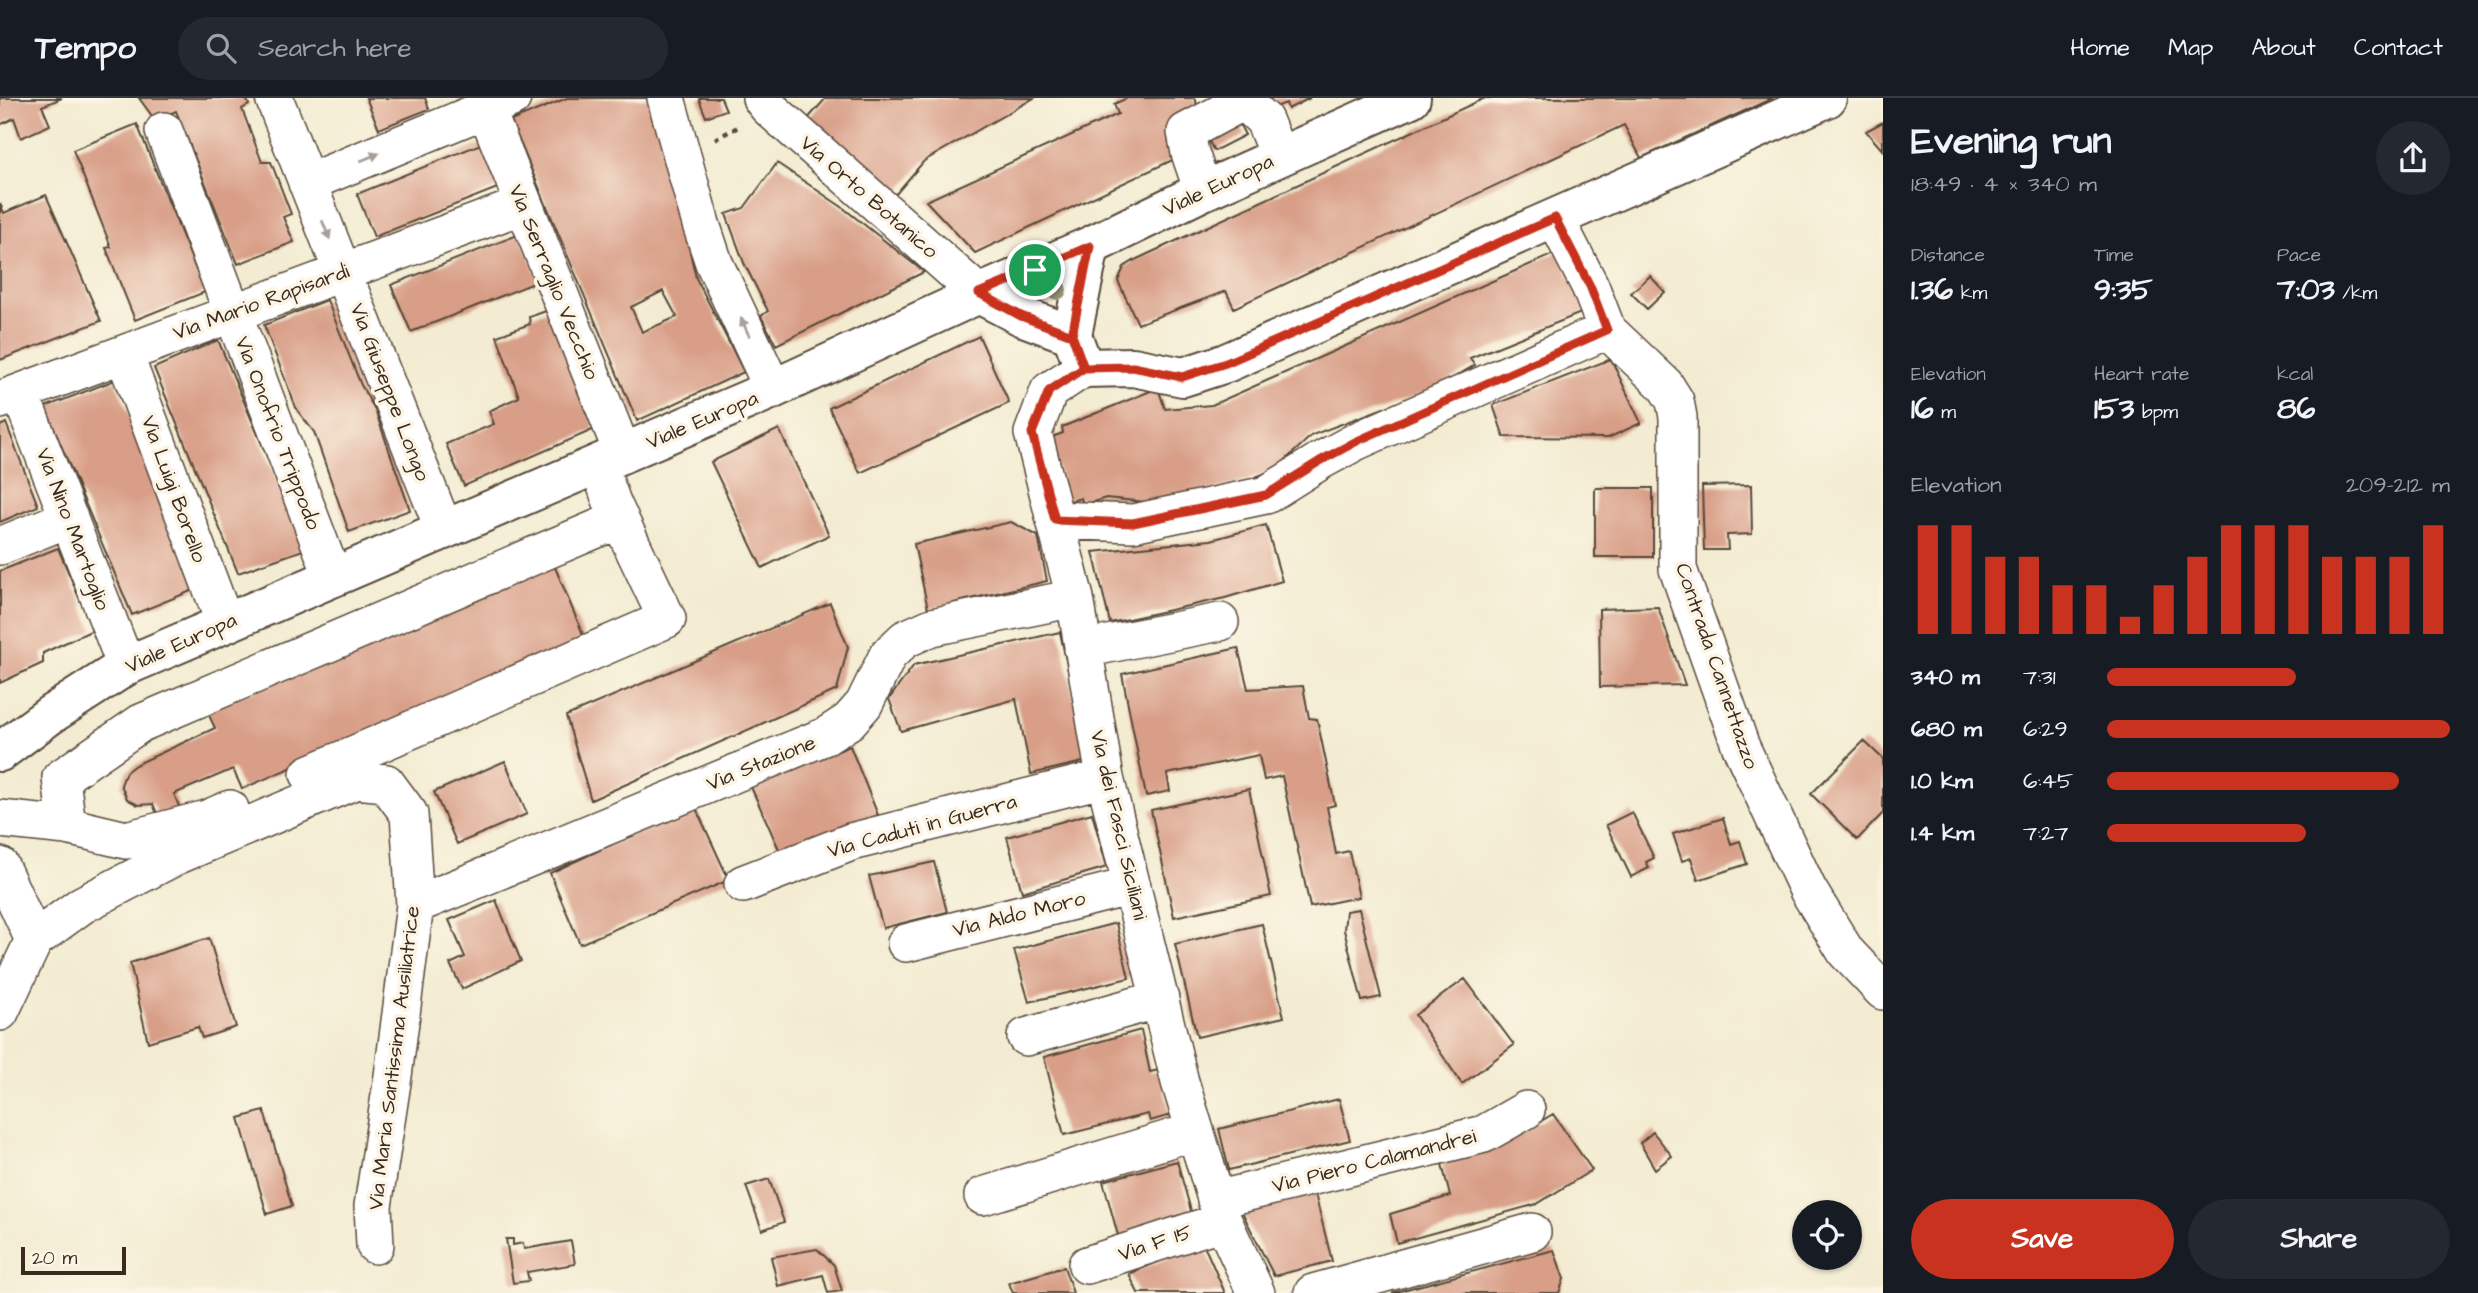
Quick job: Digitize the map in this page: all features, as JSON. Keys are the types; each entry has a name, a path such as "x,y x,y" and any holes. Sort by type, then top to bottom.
{"main road":[{"name":"Viale Europa","path":"0,752 50,715 126,666 774,389 979,293 1090,246 1203,191 1411,98"},
{"path":"979,293 1078,351 1133,367 1182,377 1226,363 1827,98"},
{"path":"1078,351 1090,246"}],"street":[{"name":"Via Giuseppe Longo","path":"274,98 444,530"},
{"path":"666,98 714,263 774,389"},
{"name":"Via Orto Botanico","path":"771,101 979,293"},
{"path":"1203,191 1186,132 1244,101 1264,120 1279,157"},
{"path":"307,183 499,104"},
{"name":"Via Serraglio Vecchio","path":"67,826 125,840 207,819 667,619 620,519 610,459 523,205 499,104"},
{"name":"Via Onofrio Trippodo","path":"164,131 333,578"},
{"name":"Via Mario Rapisardi","path":"10,397 523,205"},
{"name":"Contrada Cannettazzo","path":"1555,218 1590,286 1607,330 1665,384 1675,401 1678,417 1678,569 1741,747 1808,890 1846,951 1883,990"},
{"path":"1055,520 1133,523 1266,495 1357,441 1607,330"},
{"name":"Via dei Fasci Siciliani","path":"1078,351 1049,391 1020,442 1055,520 1075,598 1105,778 1195,1131 1220,1210 1256,1293"},
{"name":"Via Luigi Borello","path":"124,354 225,624"},
{"name":"Via Nino Martoglio","path":"10,397 69,518 126,666"},
{"path":"0,546 69,518"},
{"path":"0,818 67,826 61,778 141,723 620,519"},
{"name":"Via Stazione","path":"415,905 826,736 849,721 864,704 888,655 905,639 932,627 1075,598"},
{"path":"1083,649 1220,622"},
{"name":"Via Caduti in Guerra","path":"743,884 850,842 1105,778"},
{"name":"Via Maria Santissima Ausiliatrice","path":"34,940 82,905 176,856 356,780 386,783 409,814 415,905 373,1206 374,1245"},
{"path":"0,866 34,940 0,1012"},
{"name":"Via Aldo Moro","path":"906,943 1132,886"},
{"path":"1026,1037 1160,999"},
{"name":"Via Piero Calamandrei","path":"1220,1210 1484,1134 1526,1110"},
{"path":"983,1196 1195,1131"},
{"name":"Via F 15","path":"1087,1265 1220,1210"},
{"path":"1312,1293 1532,1231"}],"path":[{"path":"712,141 754,119 771,101"}],"building":[{"path":"0,98 62,98 42,106 50,125 21,138 14,118 0,125"},
{"path":"139,98 246,98 249,105 242,109 262,162 271,162 291,214 283,217 294,242 238,264 176,111 155,120"},
{"path":"366,98 425,98 429,109 379,129"},
{"path":"567,98 653,98 696,278 744,372 637,421 511,121","holes":["663,291 677,317 642,332 631,307"]},
{"path":"721,98 726,110 706,117 699,99"},
{"path":"826,98 1034,98 924,161 895,195 805,122"},
{"path":"1127,98 1194,98 1202,114 1168,131 1179,157 975,253 926,201 1118,114 1114,104"},
{"path":"1263,98 1310,98 1288,109 1286,103 1268,110"},
{"path":"1485,98 1773,98 1641,158 1624,125 1234,308 1226,291 1138,324 1118,281 1124,267"},
{"path":"1233,111 1245,135 1214,151 1202,128"},
{"path":"1883,122 1883,151 1866,131"},
{"path":"137,124 205,292 135,320 106,248 111,247 73,150"},
{"path":"483,143 500,187 374,237 357,194"},
{"path":"777,163 842,207 924,272 776,345 761,316 768,311 744,263 726,214 744,208"},
{"path":"46,195 101,321 0,360 0,203 4,213"},
{"path":"520,234 539,281 411,332 391,285"},
{"path":"1558,252 1586,311 1470,358 1475,365 1434,389 1312,435 1276,469 1238,484 1156,503 1106,498 1083,505 1081,498 1068,502 1049,438 1063,433 1062,427 1158,388 1165,409 1212,405"},
{"path":"1650,276 1665,292 1647,309 1631,293"},
{"path":"327,300 361,385 375,410 410,510 349,532 314,432 297,410 264,325"},
{"path":"549,310 595,429 464,486 446,444 494,424 489,411 519,397 497,336 530,324 529,317"},
{"path":"979,336 1009,403 860,473 829,408"},
{"path":"218,340 306,549 238,573 154,368"},
{"path":"1611,359 1641,423 1608,438 1504,437 1493,405"},
{"path":"115,380 201,587 132,615 45,407"},
{"path":"6,423 38,506 0,522 0,426"},
{"path":"779,429 829,535 762,568 711,462"},
{"path":"1751,485 1752,534 1727,535 1728,550 1704,550 1702,486"},
{"path":"1595,488 1653,488 1653,557 1595,557"},
{"path":"1011,522 1038,536 1047,581 928,609 914,544"},
{"path":"1266,525 1282,581 1225,598 1110,623 1093,552 1211,540"},
{"path":"58,548 93,630 43,653 43,663 0,683 0,571"},
{"path":"552,560 585,639 242,789 233,769 174,794 192,838 171,847 153,804 138,805 127,799 121,785 126,772 135,765 215,728 207,711"},
{"path":"830,603 848,647 837,690 591,800 566,716"},
{"path":"1658,607 1685,685 1600,687 1599,609"},
{"path":"1060,632 1087,761 1031,774 1016,699 901,731 889,699 914,665"},
{"path":"1238,648 1248,689 1303,686 1309,718 1317,719 1335,805 1327,807 1336,854 1349,851 1359,897 1310,907 1282,776 1264,780 1259,755 1167,774 1170,791 1146,796 1122,674"},
{"path":"1864,741 1883,759 1883,813 1857,840 1811,794"},
{"path":"850,746 878,815 782,856 751,787"},
{"path":"505,761 527,814 457,844 434,792"},
{"path":"1249,789 1271,896 1174,917 1151,810"},
{"path":"695,806 729,880 580,944 550,873"},
{"path":"1632,812 1654,858 1646,862 1649,868 1631,877 1606,825"},
{"path":"1092,813 1107,867 1022,892 1007,837"},
{"path":"1723,818 1731,844 1740,841 1747,864 1698,880 1691,858 1682,861 1673,834"},
{"path":"934,862 947,912 883,928 869,876"},
{"path":"496,900 521,961 462,989 450,964 465,957 449,920"},
{"path":"1359,909 1381,997 1362,1001 1344,930 1346,911"},
{"path":"1116,923 1129,978 1029,1002 1014,950"},
{"path":"1262,924 1284,1017 1197,1037 1175,944"},
{"path":"209,938 236,1027 202,1038 198,1027 148,1042 130,963"},
{"path":"1465,979 1514,1045 1462,1084 1415,1015"},
{"path":"1141,1030 1150,1072 1159,1070 1171,1115 1150,1121 1148,1114 1064,1135 1044,1057"},
{"path":"1339,1099 1350,1140 1229,1170 1219,1129"},
{"path":"264,1111 292,1206 267,1214 239,1118"},
{"path":"1553,1114 1592,1170 1537,1204 1397,1243 1390,1214 1450,1196 1441,1160 1499,1146"},
{"path":"1653,1132 1672,1156 1655,1169 1640,1143"},
{"path":"1177,1161 1193,1218 1119,1239 1103,1181"},
{"path":"769,1179 784,1222 762,1230 746,1186"},
{"path":"1315,1194 1332,1261 1274,1276 1242,1212"},
{"path":"506,1239 513,1239 513,1245 523,1243 524,1249 571,1241 575,1264 527,1272 529,1281 513,1283"},
{"path":"1203,1243 1225,1293 1138,1293 1129,1274"},
{"path":"817,1249 834,1265 842,1291 828,1293 823,1275 778,1286 771,1257"},
{"path":"1554,1250 1564,1279 1559,1293 1392,1293"},
{"path":"1064,1267 1073,1293 1013,1293 1009,1283"}],"route":[{"path":"1035,270 979,293 1021,316 1072,335 1084,368 1133,367 1182,377 1226,363 1555,218 1590,286 1607,330 1357,441 1266,495 1133,523 1055,520 1032,433 1049,391 1084,368 1072,335 1090,246 1035,270"}]}
